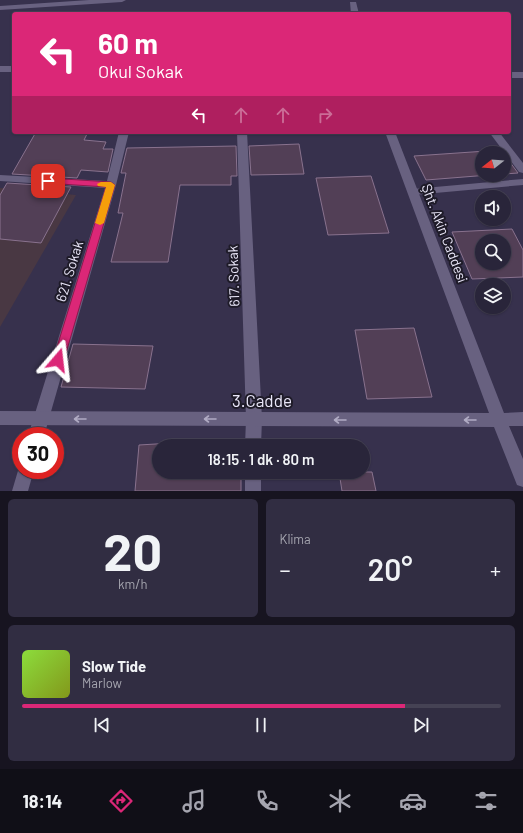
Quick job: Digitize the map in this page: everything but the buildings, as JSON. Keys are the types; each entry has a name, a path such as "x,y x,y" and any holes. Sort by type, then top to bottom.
{"street":[{"path":"0,8 122,0"},
{"path":"353,4 355,12"},
{"path":"0,69 12,70"},
{"path":"511,75 523,75"},
{"name":"621. Sokak","path":"38,427 111,185 124,134"},
{"name":"617. Sokak","path":"242,134 254,419 253,439"},
{"name":"Şht. Akin Caddesi","path":"391,134 498,420 523,479"},
{"path":"496,134 523,170"},
{"path":"0,178 111,185"},
{"path":"413,192 523,182"},
{"name":"3.Cadde","path":"0,418 523,419"},
{"path":"20,491 23,479"},
{"path":"253,479 253,491"}],"shaded area":[{"path":"0,188 76,195 0,327"}],"slow traffic":[{"path":"100,223 111,185 101,184"}],"route":[{"path":"48,181 111,185 58,360"}]}
